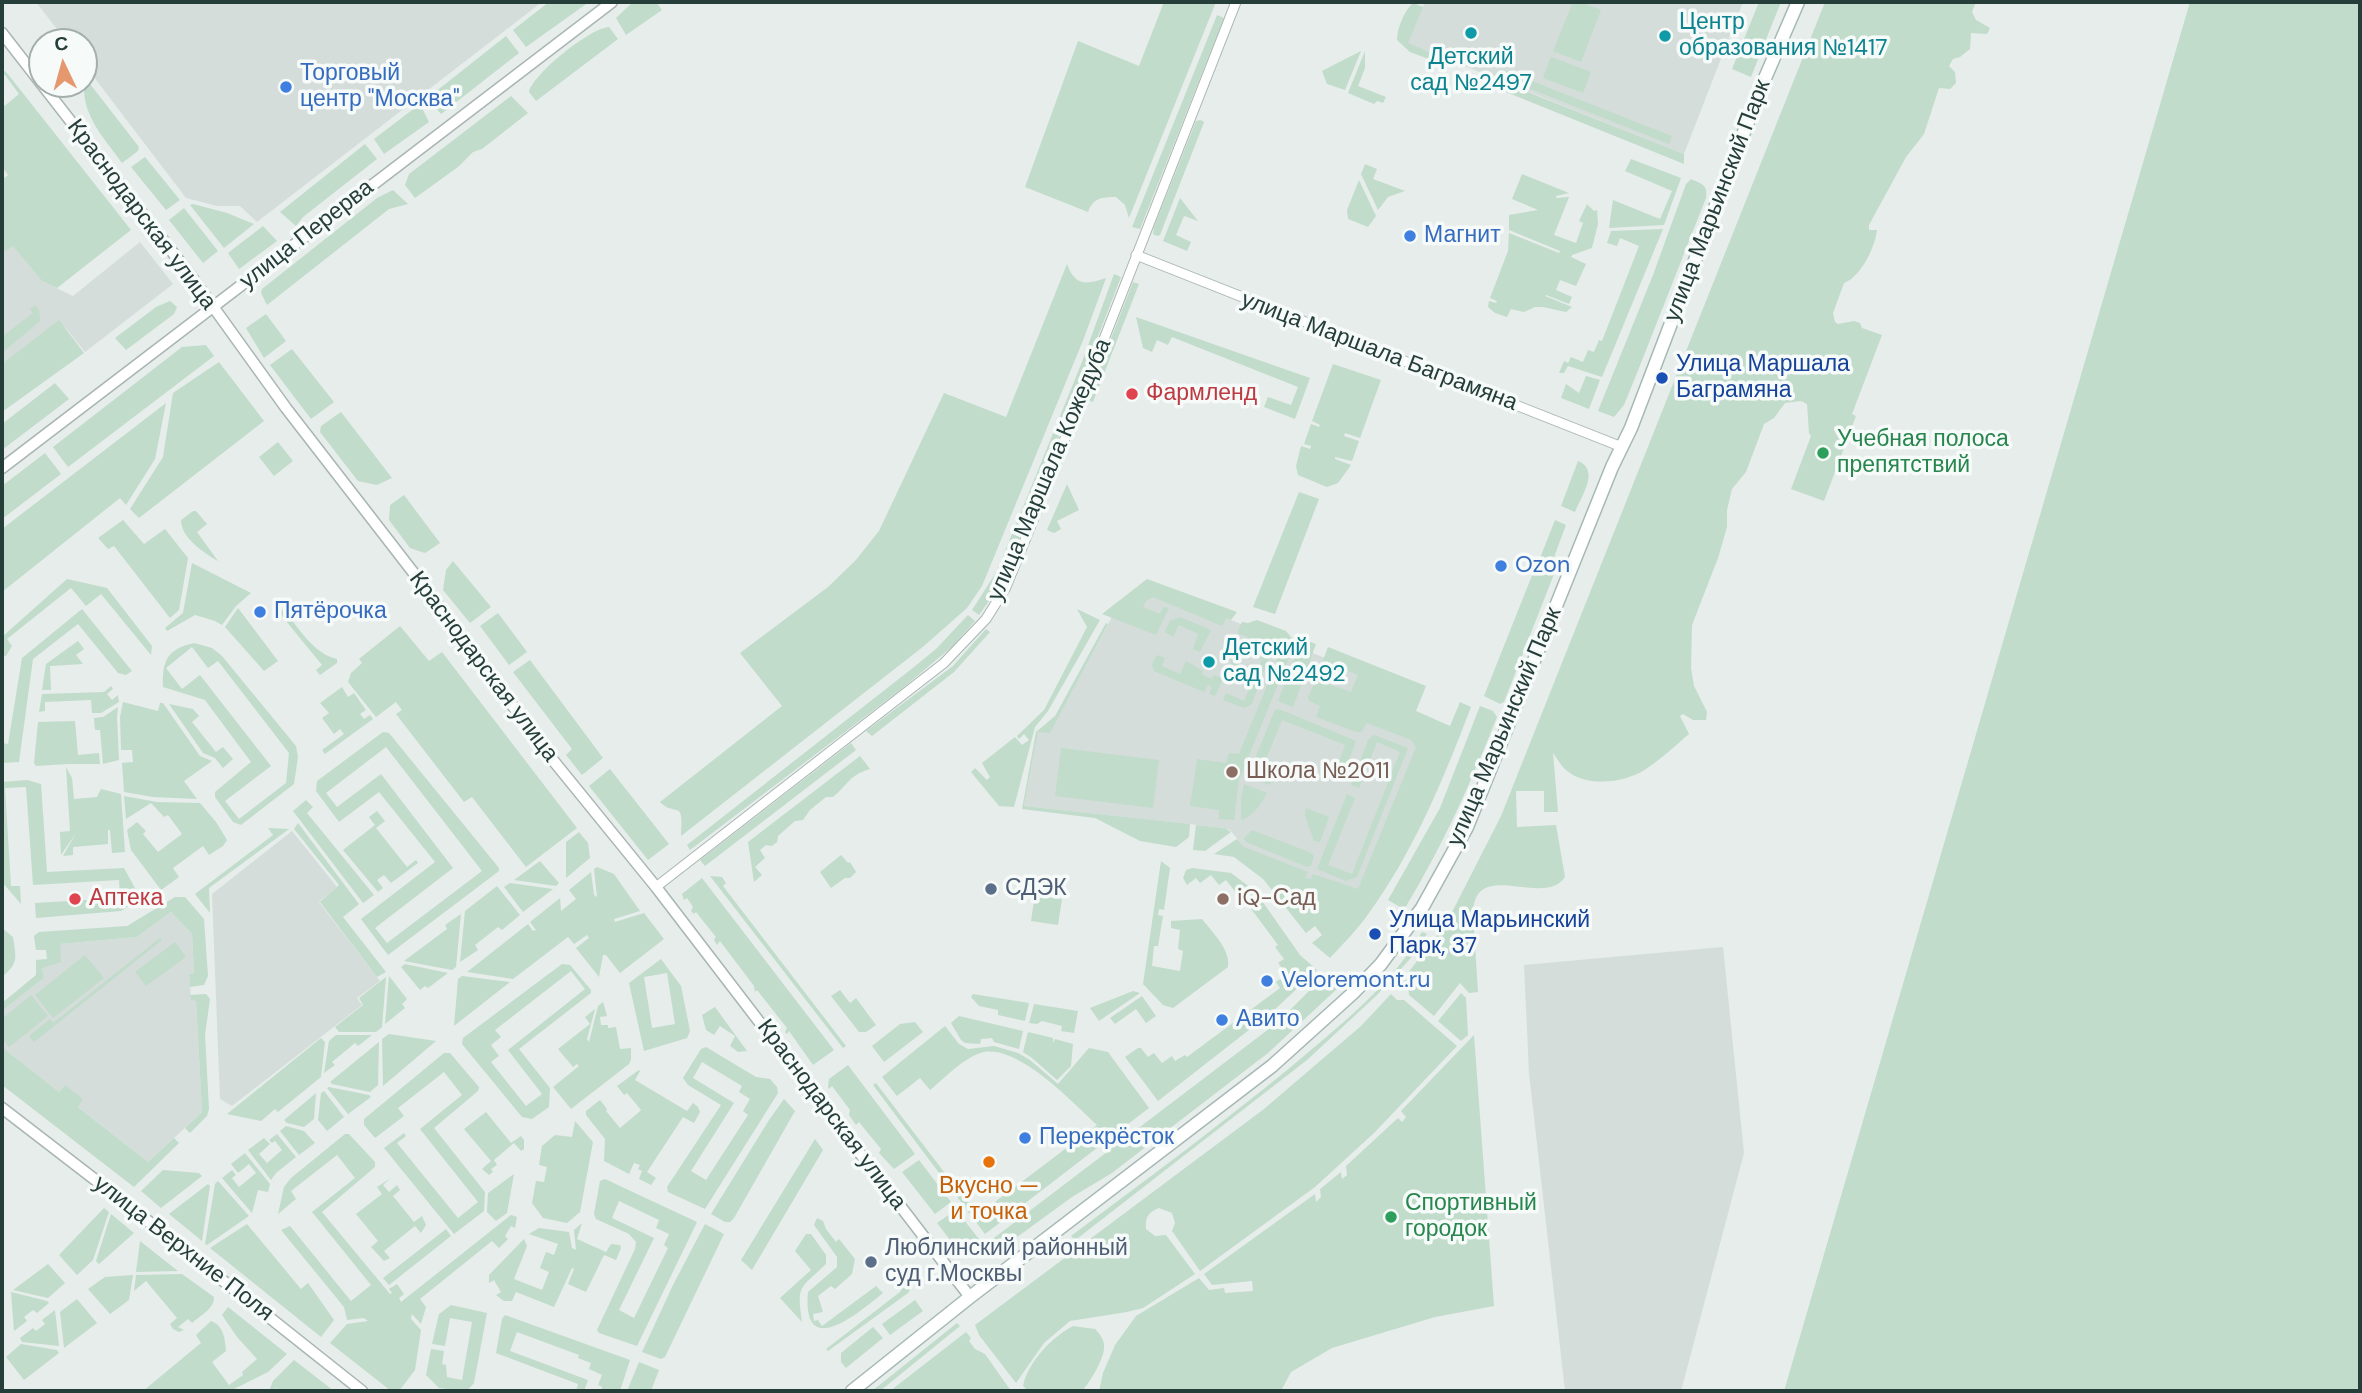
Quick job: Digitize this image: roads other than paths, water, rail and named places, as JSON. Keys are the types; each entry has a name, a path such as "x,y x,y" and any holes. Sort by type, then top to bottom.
{"main road":[{"name":"улица Марьинский Парк","path":"852,1391 970,1297 1272,1066 1381,964 1422,908 1467,827 1622,447 1762,85 1798,2"}],"street":[{"name":"улица Перерва","path":"2,468 612,2"},
{"name":"улица Маршала Кожедуба","path":"656,887 944,663 986,619 1006,587 1031,528 1236,2"},
{"name":"Краснодарская улица","path":"3,36 191,276 211,307 552,759 656,887 970,1297"},
{"name":"улица Маршала Баграмяна","path":"1136,255 1622,447"},
{"name":"улица Верхние Поля","path":"2,1108 362,1391"}],"place":[{"name":"Детский сад №2497","path":"1471,33"},
{"name":"Центр образования №1417","path":"1665,36"},
{"name":"Торговый центр \"Москва\"","path":"286,87"},
{"name":"Магнит","path":"1410,236"},
{"name":"Улица Маршала Баграмяна","path":"1662,378"},
{"name":"Фармленд","path":"1132,394"},
{"name":"Учебная полоса препятствий","path":"1823,453"},
{"name":"Ozon","path":"1501,566"},
{"name":"Пятёрочка","path":"260,612"},
{"name":"Детский сад №2492","path":"1209,662"},
{"name":"Школа №2011","path":"1232,772"},
{"name":"СДЭК","path":"991,889"},
{"name":"Аптека","path":"75,899"},
{"name":"iQ-Сад","path":"1223,899"},
{"name":"Улица Марьинский Парк, 37","path":"1375,934"},
{"name":"Veloremont.ru","path":"1267,981"},
{"name":"Авито","path":"1222,1020"},
{"name":"Перекрёсток","path":"1025,1138"},
{"name":"Вкусно — и точка","path":"989,1162"},
{"name":"Спортивный городок","path":"1391,1217"},
{"name":"Люблинский районный суд г.Москвы","path":"871,1262"}]}
